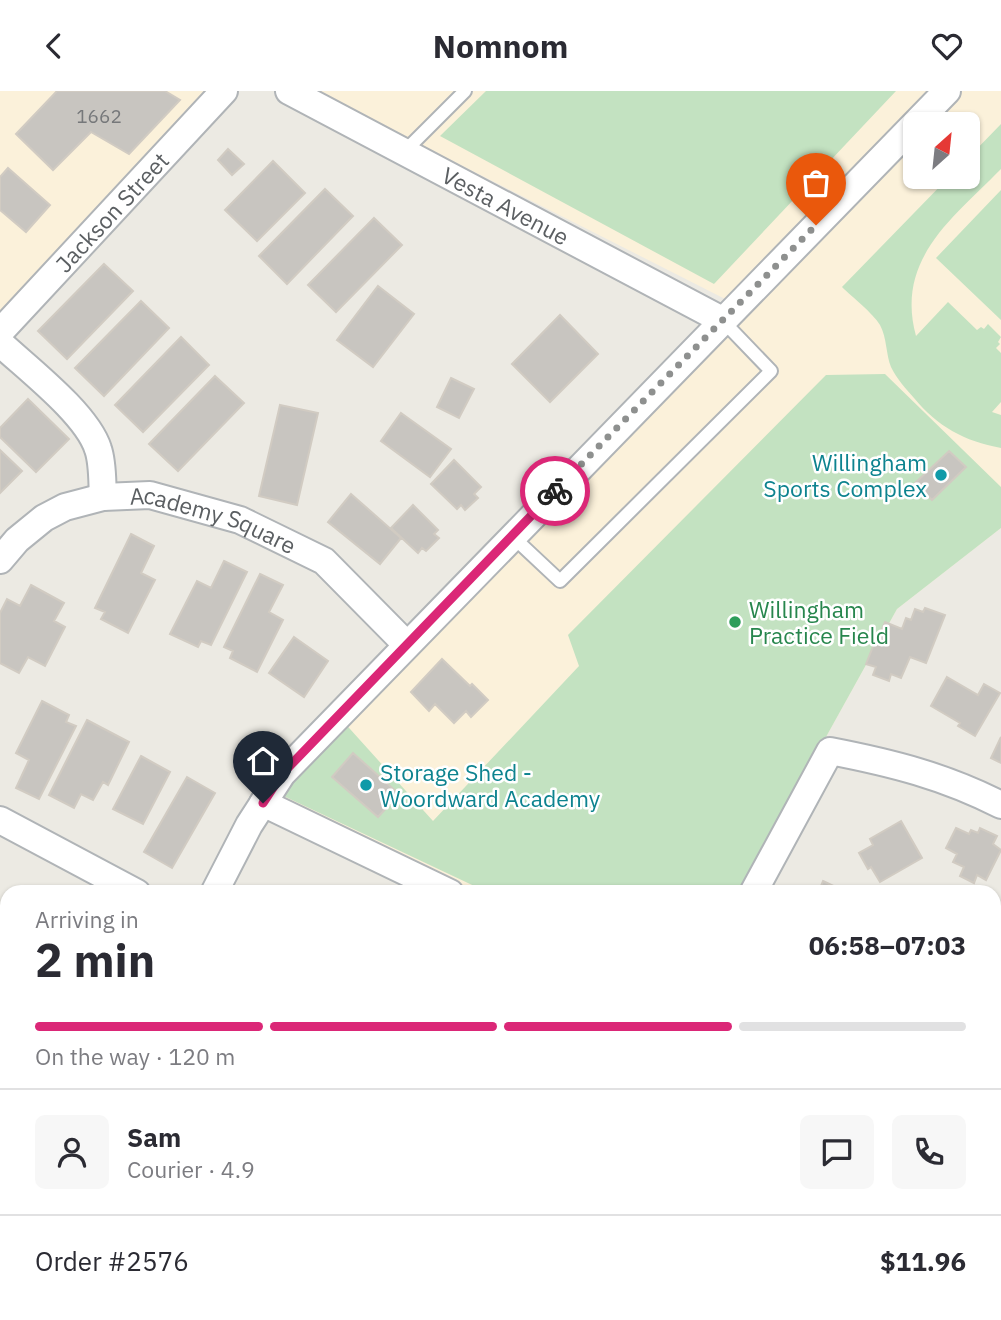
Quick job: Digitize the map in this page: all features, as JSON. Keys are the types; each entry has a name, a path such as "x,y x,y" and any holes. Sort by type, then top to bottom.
{"street":[{"name":"Jackson Street","path":"0,332 223,91"},
{"name":"Vesta Avenue","path":"289,91 722,320"},
{"path":"218,885 249,825 282,774 947,91"},
{"path":"0,342 90,430 99,450 103,497"},
{"name":"Academy Square","path":"0,560 17,540 44,518 65,507 103,497 150,495 240,520 324,561 407,645"},
{"path":"757,885 830,751 900,765 968,788 1001,805"},
{"path":"263,803 433,885"},
{"path":"0,820 122,885"}],"lane":[{"path":"404,152 465,91"},
{"path":"512,535 560,581 771,371 722,320"}],"shaded area":[{"path":"0,91 214,91 0,320"},
{"path":"315,91 1001,91 1001,528 897,609 744,885 435,885 261,804 733,303"}],"green space":[{"path":"486,91 896,91 714,284 440,136"},
{"path":"1001,124 1001,169 947,223 933,242 921,262 914,284 912,309 916,336 948,302 977,330 981,327 984,329 988,324 1001,337 996,348 1001,353 1001,402 992,412 1001,415 1001,448 964,437 942,425 923,408 891,367 884,335 877,320 842,287 937,189 980,189 980,146"},
{"path":"1001,190 1001,320 936,258"},
{"name":"Willingham Practice Field","path":"885,374 1001,487 1001,528 897,609 744,885 472,885 273,791 341,719 433,821 579,666 568,635 826,375"}],"building":[{"path":"57,91 165,91 180,100 129,154 91,132 53,170 16,134"},
{"path":"228,149 244,164 232,175 218,160"},
{"path":"273,161 305,193 257,241 225,210"},
{"path":"8,168 50,205 26,232 0,210 0,177"},
{"path":"325,189 353,216 287,284 259,256"},
{"path":"374,218 402,245 336,312 308,285"},
{"path":"104,264 133,291 67,359 38,331"},
{"path":"378,286 414,314 373,367 337,340"},
{"path":"141,301 169,328 104,396 75,368"},
{"path":"560,315 598,354 550,402 512,364"},
{"path":"181,337 209,365 143,432 115,405"},
{"path":"215,376 244,403 178,471 149,444"},
{"path":"451,378 474,389 459,418 437,407"},
{"path":"28,399 69,439 36,472 0,437 0,428"},
{"path":"280,405 318,413 297,505 259,496"},
{"path":"401,413 451,449 430,477 381,441"},
{"path":"0,450 22,471 0,493"},
{"name":"Willingham Sports Complex","path":"949,451 966,467 932,500 915,483"},
{"path":"454,460 481,487 474,494 478,498 465,510 461,505 457,509 431,484"},
{"path":"351,494 401,538 380,564 328,522"},
{"path":"413,505 438,530 434,534 439,538 426,551 422,548 418,553 391,528"},
{"path":"131,534 154,546 141,573 155,580 128,633 101,619 105,612 95,608"},
{"path":"224,561 247,572 211,645 201,641 198,647 170,634 197,581 211,588"},
{"path":"260,574 283,585 269,612 283,620 257,672 230,658 233,651 224,647"},
{"path":"31,585 64,603 54,621 65,627 45,666 28,657 19,673 0,663 0,613 7,599 20,606"},
{"path":"925,608 945,615 926,663 910,657 901,678 891,674 889,681 873,675 876,667 866,664 885,622 902,629 906,618 911,620 915,609 923,612"},
{"path":"294,637 328,661 304,697 269,673"},
{"path":"442,659 488,700 471,717 466,711 454,723 435,704 429,711 411,692"},
{"path":"947,677 978,695 984,684 1000,693 975,736 958,726 960,723 931,706"},
{"path":"42,701 69,715 66,722 76,726 39,799 16,788 29,760 16,753"},
{"path":"87,720 129,742 108,785 103,782 93,800 81,794 74,808 49,795"},
{"path":"1001,737 1001,763 991,758"},
{"name":"Storage Shed - Woordward Academy","path":"353,753 399,794 378,817 332,777"},
{"path":"141,756 170,772 143,824 113,809"},
{"path":"187,777 215,793 172,868 144,852"},
{"path":"901,821 922,858 880,882 859,853 873,845 870,839"},
{"path":"956,828 969,834 971,830 978,833 980,828 997,836 993,844 1001,850 986,880 977,875 974,883 960,876 964,867 953,862 957,854 946,848"}],"way so far":[{"path":"555,491 816,225"}],"place":[{"name":"Willingham Sports Complex","path":"941,475"},
{"name":"Willingham Practice Field","path":"735,622"},
{"name":"Storage Shed - Woordward Academy","path":"366,785"}],"route":[{"path":"263,803 282,774 555,491"}]}
